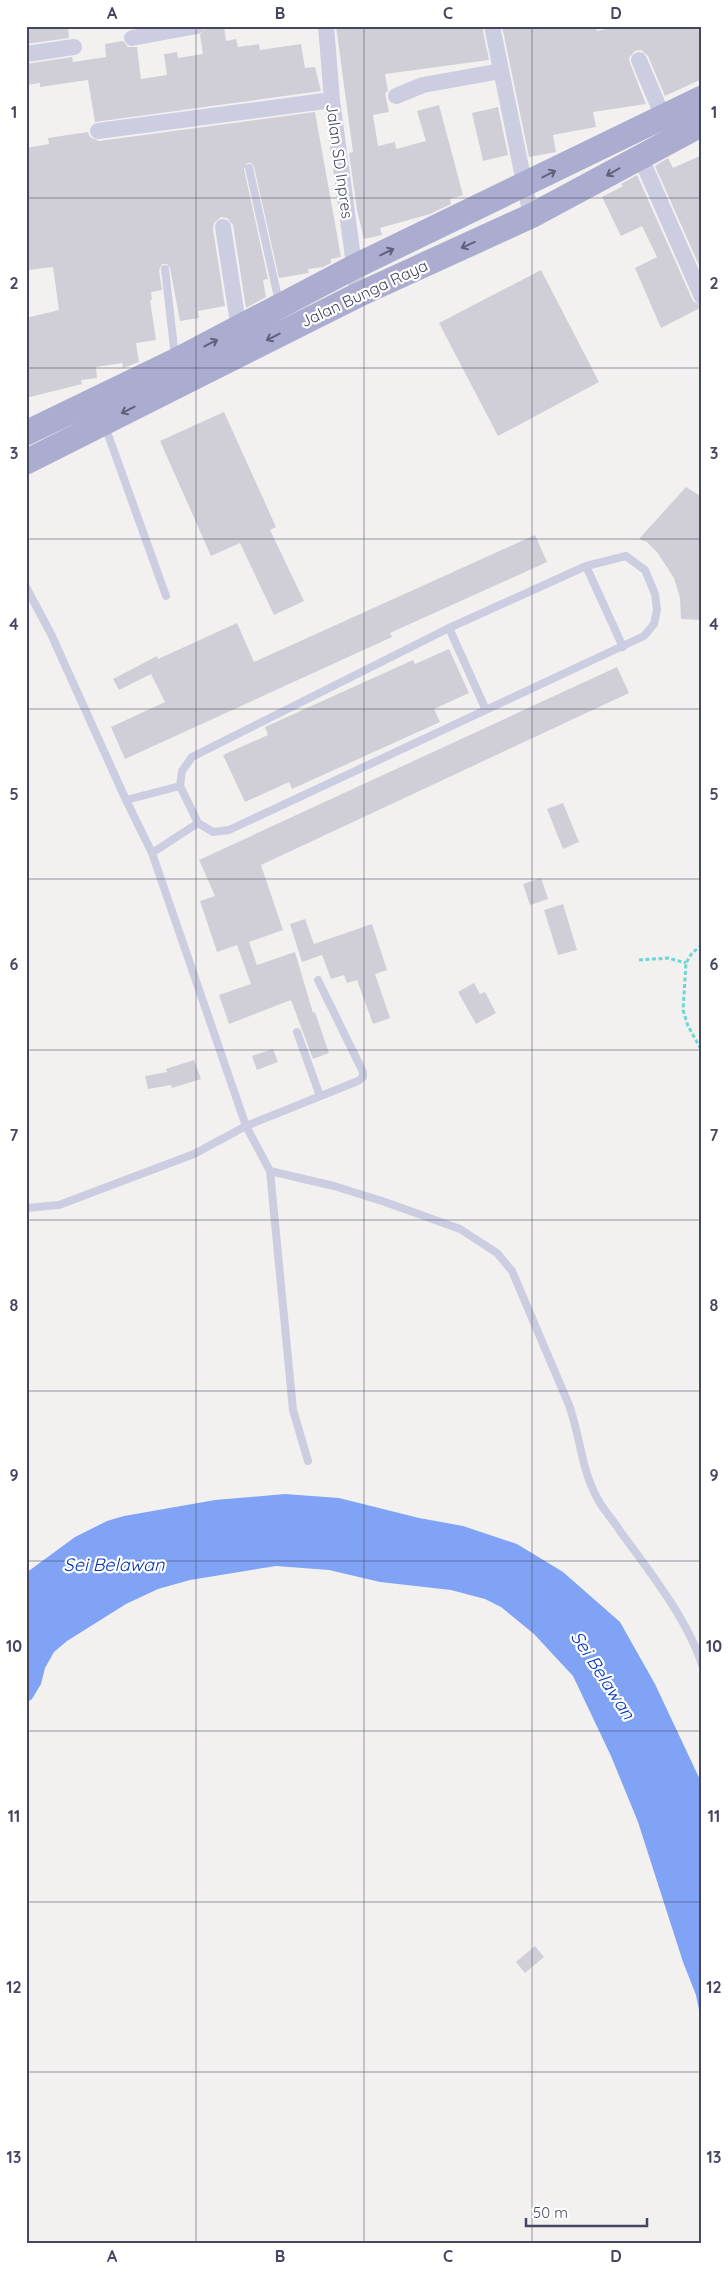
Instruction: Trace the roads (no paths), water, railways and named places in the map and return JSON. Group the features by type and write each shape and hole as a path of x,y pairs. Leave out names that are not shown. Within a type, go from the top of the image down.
{"main road":[{"name":"Jalan Bunga Raya","path":"26,462 175,361 354,267 525,186 702,98"},
{"name":"Jalan Bunga Raya","path":"26,433 98,412 531,216 702,124"}],"street":[{"path":"132,38 197,26"},
{"name":"Jalan SD Inpres","path":"326,26 332,100 358,295"},
{"path":"492,26 531,216"},
{"path":"26,54 74,47"},
{"path":"639,60 663,116"},
{"path":"396,96 423,85 501,71"},
{"path":"98,131 332,100"},
{"path":"640,156 702,297"},
{"path":"223,227 239,329"}],"lane":[{"path":"249,168 280,307"},
{"path":"165,269 175,361"},
{"path":"98,412 166,596"},
{"path":"626,556 644,570 655,594 656,610 654,624 644,636 229,830 213,832 198,823 180,786 182,770 192,757 449,628 586,566 626,556"},
{"path":"586,566 623,647"},
{"path":"26,587 51,634 152,853 246,1126 270,1171 293,1410 308,1461"},
{"path":"449,628 486,710"},
{"path":"126,800 180,786"},
{"path":"152,853 198,823"},
{"path":"26,1208 59,1205 194,1154 246,1126 358,1082 363,1072 318,980"},
{"path":"297,1032 320,1096"},
{"path":"270,1171 334,1186 429,1217 460,1230 498,1252 512,1271 566,1397 576,1426 587,1479 600,1504 647,1567 689,1634 702,1665"}],"water":[{"name":"Sei Belawan","path":"285,1494 339,1498 419,1518 463,1526 517,1544 563,1572 620,1622 655,1684 702,1784 702,2025 696,1995 683,1962 638,1822 611,1756 573,1676 534,1634 501,1607 485,1599 451,1590 380,1582 329,1570 276,1566 190,1580 158,1589 126,1604 67,1641 54,1652 45,1668 41,1684 32,1699 26,1703 26,1573 75,1537 107,1521 124,1516 215,1500"}]}
